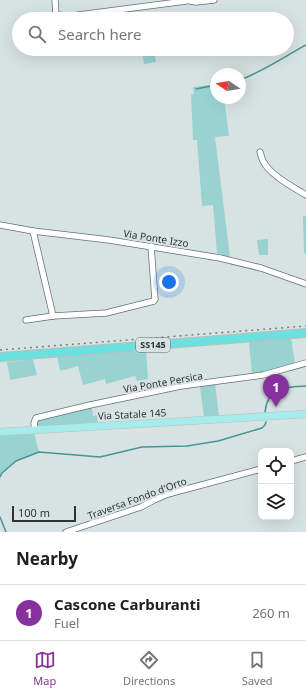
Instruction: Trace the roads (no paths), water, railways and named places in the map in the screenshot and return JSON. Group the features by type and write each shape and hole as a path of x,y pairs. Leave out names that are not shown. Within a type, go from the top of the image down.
{"highway":[{"name":"SS145","path":"0,357 306,333"}],"main road":[{"name":"Via Statale 145","path":"0,432 306,414"}],"street":[{"path":"55,0 56,12"},
{"path":"100,12 186,0 196,2 214,0"},
{"path":"260,152 263,162 269,169 306,195"},
{"name":"Via Ponte Izzo","path":"0,224 33,231 151,246 241,262 306,284"},
{"path":"33,231 53,316"},
{"path":"26,320 53,316 106,314 154,302 151,246"},
{"name":"Via Ponte Persica","path":"36,430 34,423 36,418 181,386 263,376 306,363"},
{"path":"294,460 306,457"},
{"name":"Traversa Fondo d'Orto","path":"66,532 141,507 168,494 258,470"}],"waterway":[{"path":"294,52 306,45"},
{"path":"246,77 287,56"},
{"path":"196,89 210,86"},
{"path":"265,412 267,403 274,393 285,388 306,386"},
{"path":"0,477 2,473 16,461 39,452 100,457 142,447 187,446 218,441 262,428 266,422"},
{"path":"0,517 6,532"}],"railway":[{"path":"0,350 306,326"}],"place":[{"name":"Cascone Carburanti","path":"276,407"}]}
